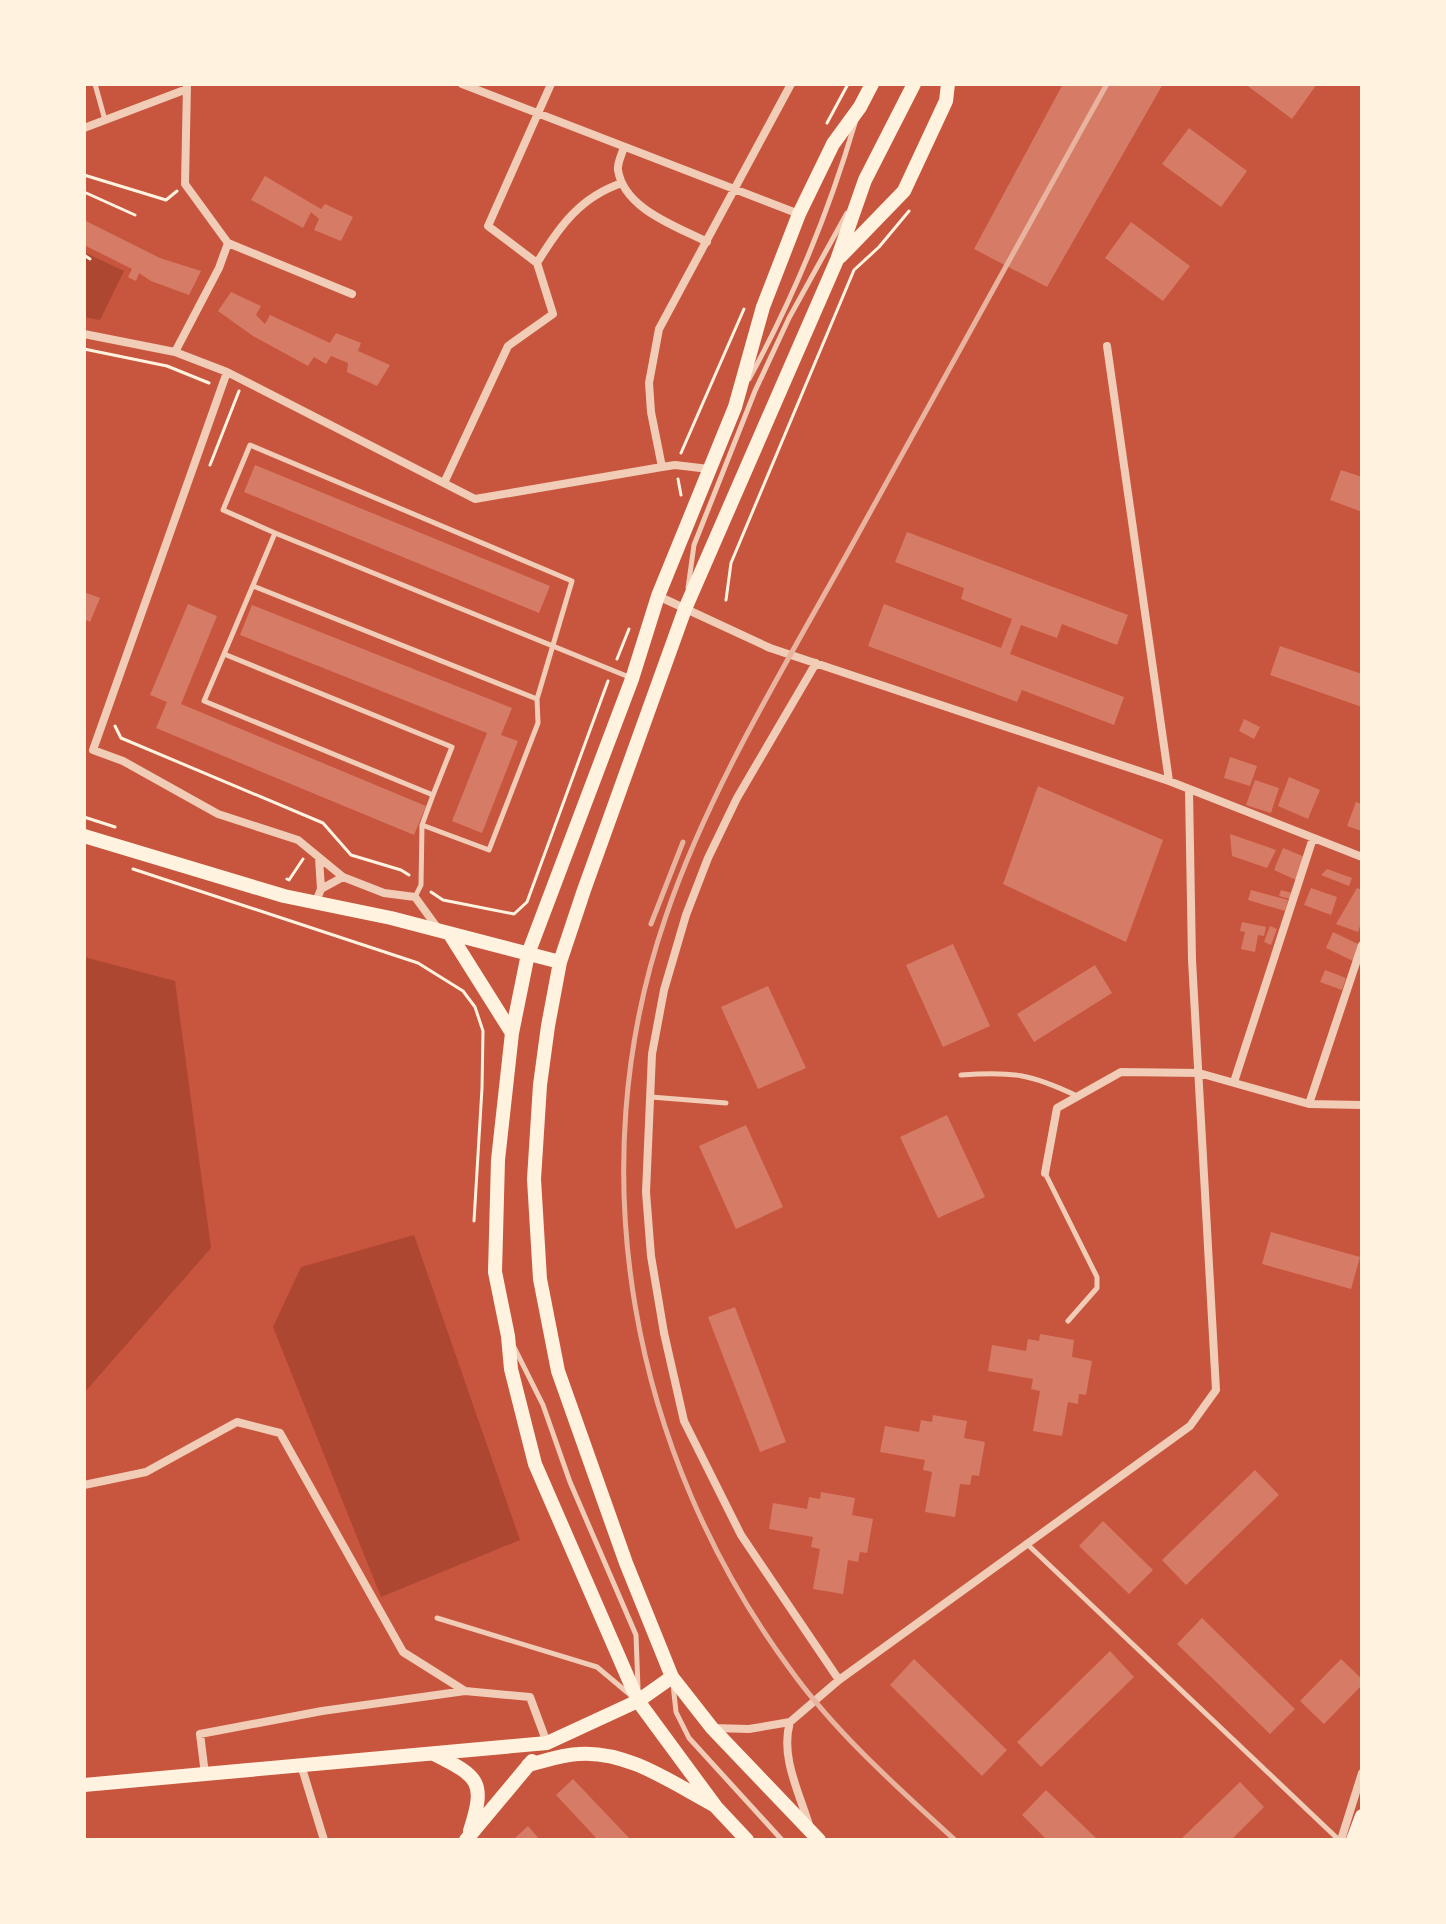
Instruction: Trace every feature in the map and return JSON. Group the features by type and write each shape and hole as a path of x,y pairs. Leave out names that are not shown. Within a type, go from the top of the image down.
{"main road":[{"path":"747,1840 716,1807 638,1701 535,1464 511,1369 508,1336 495,1272 498,1160 512,1033 528,954 632,679 658,596 735,407 763,307 799,214 833,144 860,107 872,84"},
{"path":"814,1834 712,1728 672,1677 626,1563 558,1371 540,1279 534,1179 540,1085 560,962 685,609 806,325 837,260 865,180 914,84"},
{"path":"837,260 904,191 946,101 948,84"},
{"path":"84,836 315,904 391,918 560,962"},
{"path":"446,934 512,1033"},
{"path":"84,1785 547,1743 638,1701 672,1677"},
{"path":"466,1839 547,1743"},
{"path":"528,1765 579,1753 604,1756 635,1763 716,1807"},
{"path":"434,1754 463,1769 477,1783 479,1802 466,1839"},
{"path":"1353,1840 1362,1816"}],"street":[{"path":"462,84 799,214"},
{"path":"444,483 508,346 553,314 537,263 488,226 551,84"},
{"path":"662,467 651,412 649,383 659,329 791,84"},
{"path":"84,128 187,86 185,184 228,243 352,294"},
{"path":"624,147 617,168 627,194 658,217 707,242"},
{"path":"537,263 558,229 579,205 622,183"},
{"path":"175,352 219,268 228,243"},
{"path":"84,334 175,352 227,372 475,499 675,465 709,469"},
{"path":"1107,346 1169,781"},
{"path":"227,372 89,750 123,761 218,814 298,840 343,877 384,893 415,897 446,934"},
{"path":"658,596 770,648 1169,781 1362,857"},
{"path":"816,663 737,798 708,858 686,915 664,990 652,1054 646,1192 651,1256 684,1421 741,1535 839,1680"},
{"path":"712,1728 749,1729 790,1722 839,1680 1190,1426 1216,1390 1192,960 1189,790"},
{"path":"1234,1082 1313,838"},
{"path":"315,904 321,889 319,857"},
{"path":"321,889 343,877"},
{"path":"1309,1104 1362,945"},
{"path":"1045,1173 1057,1108 1121,1072 1199,1073 1309,1104 1362,1105"},
{"path":"84,1485 146,1472 237,1422 280,1433 403,1652 465,1691"},
{"path":"205,1774 200,1734 322,1711 465,1691 530,1697 547,1743"},
{"path":"790,1722 785,1738 786,1752 814,1834"},
{"path":"301,1765 324,1840"},
{"path":"1340,1840 1362,1773"}],"lane":[{"path":"95,84 105,121"},
{"path":"735,407 769,342 837,184 860,107"},
{"path":"685,609 694,545 755,391 789,318 865,180"},
{"path":"422,825 489,850 538,723 537,699 553,644 572,581 250,445 223,510 553,644 632,679"},
{"path":"275,533 204,701 433,795"},
{"path":"253,586 537,699"},
{"path":"224,654 452,747 422,825 421,885 415,897"},
{"path":"961,1075 1001,1072 1043,1080 1078,1097"},
{"path":"650,1097 726,1103"},
{"path":"1045,1173 1097,1277 1097,1288 1068,1321"},
{"path":"508,1336 543,1405 570,1482 636,1635 638,1701"},
{"path":"1026,1543 1340,1840"},
{"path":"437,1618 597,1667 638,1701"},
{"path":"672,1677 676,1712 689,1738 782,1840"}],"path":[{"path":"84,175 166,200 185,184"},
{"path":"84,192 135,215"},
{"path":"726,600 731,563 854,270 911,210"},
{"path":"84,255 90,259"},
{"path":"84,349 167,366 209,383"},
{"path":"675,465 682,493 677,507"},
{"path":"421,885 443,900 514,914 527,902 629,630"},
{"path":"84,817 128,831"},
{"path":"275,875 289,880 303,859"},
{"path":"129,868 418,963 463,991 475,1007 483,1031 474,1221"}],"shaded area":[{"path":"86,253 124,271 100,320 84,317"},
{"path":"84,957 175,981 211,1248 84,1393"},
{"path":"414,1235 520,1540 381,1597 273,1327 301,1267"}],"building":[{"path":"1063,84 1163,84 1047,287 974,249"},
{"path":"1245,84 1317,84 1292,119"},
{"path":"1189,128 1247,171 1221,207 1162,164"},
{"path":"265,176 321,209 325,204 353,217 341,241 314,230 319,219 311,212 303,228 251,200"},
{"path":"84,220 160,258 201,271 189,295 151,281 139,273 136,281 128,277 132,269 84,245"},
{"path":"1131,222 1190,266 1163,301 1105,258"},
{"path":"231,292 261,306 256,315 265,324 270,315 330,343 336,333 361,343 358,351 390,365 377,386 347,372 348,363 331,356 326,364 314,357 308,366 253,336 218,311"},
{"path":"255,465 550,586 539,613 244,492"},
{"path":"1341,470 1362,477 1362,512 1330,500"},
{"path":"907,532 1128,615 1117,645 1062,624 1057,638 1021,625 1010,654 1124,697 1114,725 1022,690 1017,702 868,646 884,604 1001,648 1012,619 961,599 964,588 895,562"},
{"path":"84,592 100,598 90,622 84,619"},
{"path":"188,604 217,616 181,704 426,806 414,835 156,728 167,702 150,695"},
{"path":"252,605 512,708 501,735 518,741 482,833 452,821 487,733 240,635"},
{"path":"1280,646 1362,674 1362,707 1270,675"},
{"path":"1244,719 1260,727 1254,739 1239,731"},
{"path":"1230,757 1257,766 1250,786 1224,778"},
{"path":"1289,777 1320,790 1308,819 1278,806"},
{"path":"1255,780 1279,788 1271,813 1246,805"},
{"path":"1038,786 1163,840 1126,942 1003,884"},
{"path":"1356,802 1362,804 1362,831 1347,826"},
{"path":"1230,834 1276,850 1267,868 1232,856"},
{"path":"1283,848 1305,857 1296,880 1274,870"},
{"path":"1327,869 1352,878 1349,886 1321,875"},
{"path":"1311,888 1337,897 1331,915 1304,905"},
{"path":"1357,888 1362,890 1362,920 1358,932 1336,924"},
{"path":"1251,890 1288,900 1285,911 1248,900"},
{"path":"1281,890 1292,893 1290,899 1279,896"},
{"path":"1242,922 1266,927 1264,936 1258,935 1255,952 1241,949 1245,932 1240,931"},
{"path":"1270,926 1277,929 1271,945 1264,942"},
{"path":"1333,932 1360,945 1353,961 1326,948"},
{"path":"953,944 990,1026 943,1047 906,965"},
{"path":"1095,965 1112,993 1034,1042 1017,1014"},
{"path":"1325,970 1346,978 1342,990 1320,982"},
{"path":"768,986 806,1068 758,1089 721,1007"},
{"path":"947,1115 985,1197 938,1218 900,1137"},
{"path":"746,1125 783,1207 736,1229 699,1146"},
{"path":"1271,1232 1360,1257 1351,1289 1262,1264"},
{"path":"735,1307 786,1442 760,1452 708,1317"},
{"path":"1040,1334 1074,1340 1072,1357 1092,1361 1086,1395 1079,1394 1078,1404 1068,1402 1062,1436 1033,1431 1040,1391 1031,1389 1033,1379 988,1371 992,1345 1026,1351 1028,1339 1039,1341"},
{"path":"933,1415 967,1421 964,1438 985,1442 979,1476 972,1475 970,1485 960,1484 955,1517 925,1512 932,1472 923,1470 925,1460 880,1452 885,1426 919,1432 921,1420 932,1422"},
{"path":"1255,1470 1279,1495 1186,1585 1162,1560"},
{"path":"821,1492 855,1498 852,1515 873,1519 867,1553 860,1552 858,1562 848,1560 843,1594 813,1589 820,1549 811,1547 813,1537 769,1529 773,1503 807,1509 809,1497 820,1499"},
{"path":"1103,1521 1153,1570 1129,1594 1079,1546"},
{"path":"1202,1618 1295,1709 1270,1734 1177,1644"},
{"path":"1110,1651 1134,1677 1041,1767 1017,1742"},
{"path":"914,1659 1007,1750 982,1776 890,1685"},
{"path":"1341,1659 1362,1679 1362,1685 1324,1724 1300,1701"},
{"path":"573,1779 631,1840 598,1840 556,1795"},
{"path":"1240,1782 1264,1807 1231,1840 1180,1840"},
{"path":"1046,1790 1098,1840 1047,1840 1022,1815"},
{"path":"528,1826 540,1840 513,1840"}],"railway":[{"path":"955,1840 868,1759 808,1693 735,1585 691,1496 658,1403 635,1307 625,1209 626,1111 640,1012 666,916 705,819 779,675 1107,84"},
{"path":"651,924 683,842"}]}
